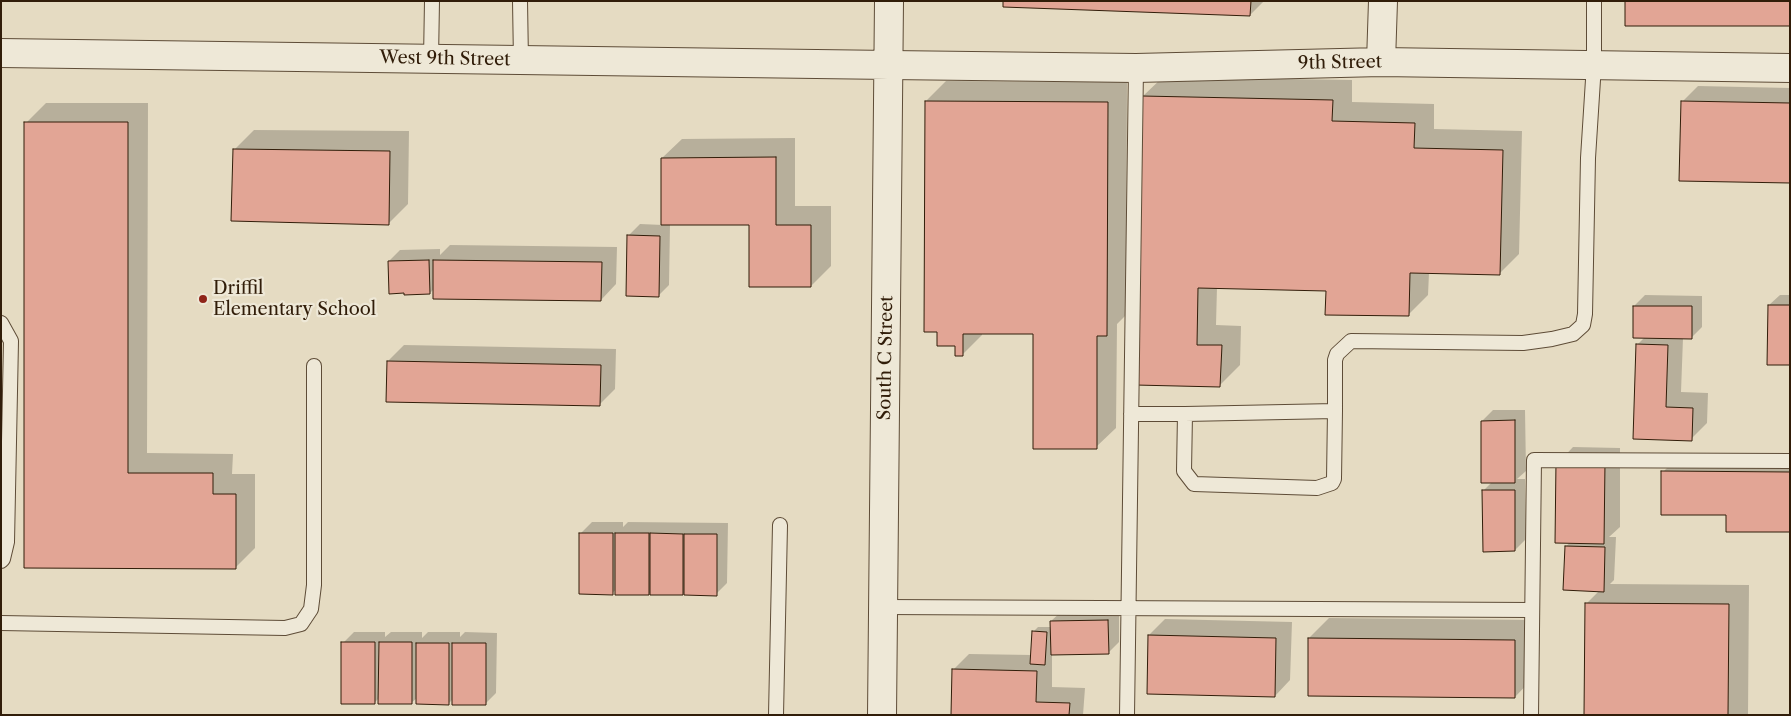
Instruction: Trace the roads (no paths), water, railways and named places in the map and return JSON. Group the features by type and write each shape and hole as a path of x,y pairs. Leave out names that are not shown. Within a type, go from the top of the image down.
{"street":[{"name":"South C Street","path":"882,715 890,65 889,1"},
{"path":"1381,62 1383,1"},
{"name":"West 9th Street","path":"1,53 890,65"},
{"name":"9th Street","path":"890,65 1136,68 1381,62 1790,68"}],"lane":[{"path":"431,59 432,1"},
{"path":"520,1 521,61"},
{"path":"1185,414 1184,471 1194,484 1317,488 1332,482 1334,479 1334,360 1337,354 1351,341 1523,343 1572,334 1583,325 1585,314 1588,158 1594,64 1594,1"},
{"path":"1127,715 1136,68"},
{"path":"1,323 10,341 7,542 1,561"},
{"path":"1,623 285,628 301,624 311,608 314,585 314,366"},
{"path":"1131,414 1334,411"},
{"path":"1532,715 1534,460 1790,460"},
{"path":"776,715 780,524"},
{"path":"883,607 1532,610"}],"place":[{"name":"Driffil Elementary School","path":"203,299"}]}
